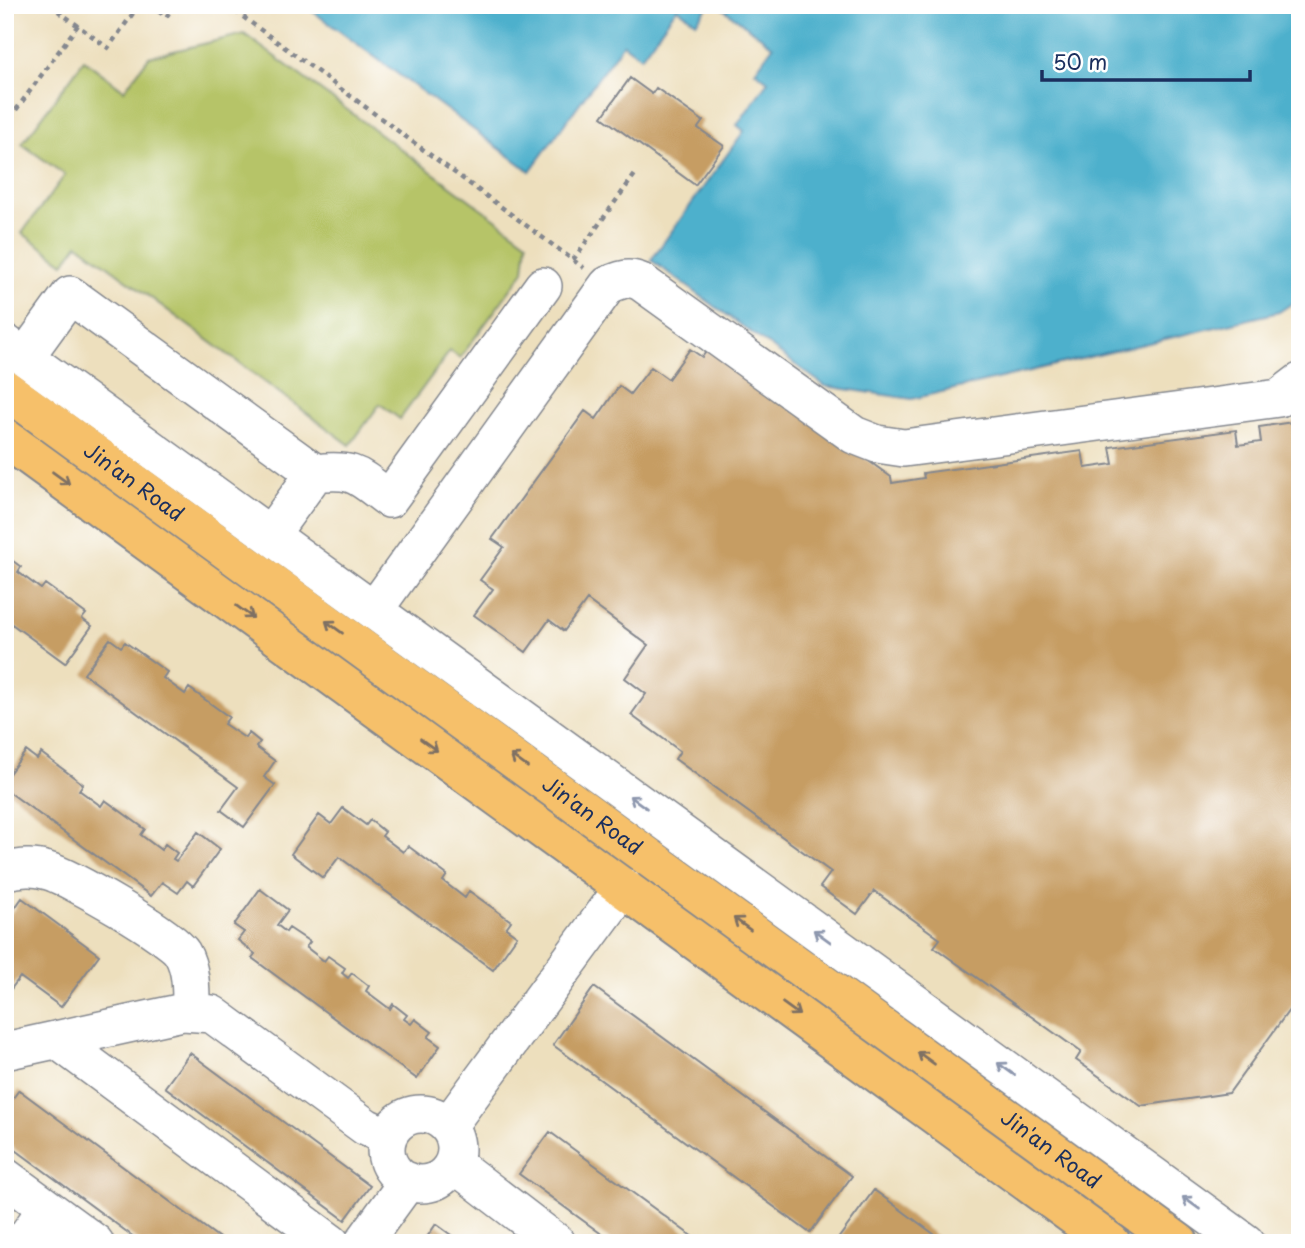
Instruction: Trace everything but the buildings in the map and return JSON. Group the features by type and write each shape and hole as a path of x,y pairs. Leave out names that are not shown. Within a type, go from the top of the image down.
{"main road":[{"name":"Jin'an Road","path":"5,389 1179,1243"},
{"name":"Jin'an Road","path":"5,438 1111,1243"}],"street":[{"path":"374,610 608,285 622,279 633,278 641,282 854,435 877,444 904,448 1279,398 1300,382"},
{"path":"543,286 390,499 358,476 342,470 315,473 70,295 15,350 1246,1243"},
{"path":"270,535 315,473"},
{"path":"5,871 28,866 50,871 79,884 140,920 172,944 182,952 191,982 191,1012"},
{"path":"448,1126 624,887"},
{"path":"5,1051 183,1012 212,1014 366,1127 388,1137"},
{"path":"57,1040 331,1243"},
{"path":"416,1113 430,1114 448,1126 457,1143 454,1164 447,1174 428,1184 408,1181 394,1172 388,1161 385,1149 388,1137 394,1126 403,1118 416,1113"},
{"path":"454,1164 557,1243"},
{"path":"5,1177 95,1243"},
{"path":"363,1243 408,1181"},
{"path":"22,1243 47,1208"}],"path":[{"path":"50,5 108,48 139,5"},
{"path":"149,5 166,17 175,5"},
{"path":"227,5 608,285"},
{"path":"16,110 78,25"},
{"path":"573,260 636,173"}],"green space":[{"path":"244,34 527,242 524,271 460,358 450,351 400,419 380,404 350,445 78,244 64,263 22,233 65,175 22,144 84,60 124,90 149,57"}],"water":[{"path":"304,5 709,5 696,22 677,8 641,57 623,44 530,171"},
{"path":"718,5 1300,5 1300,298 1279,312 912,399 825,386 651,260 744,131 737,125 768,81 755,71 773,46"}]}
